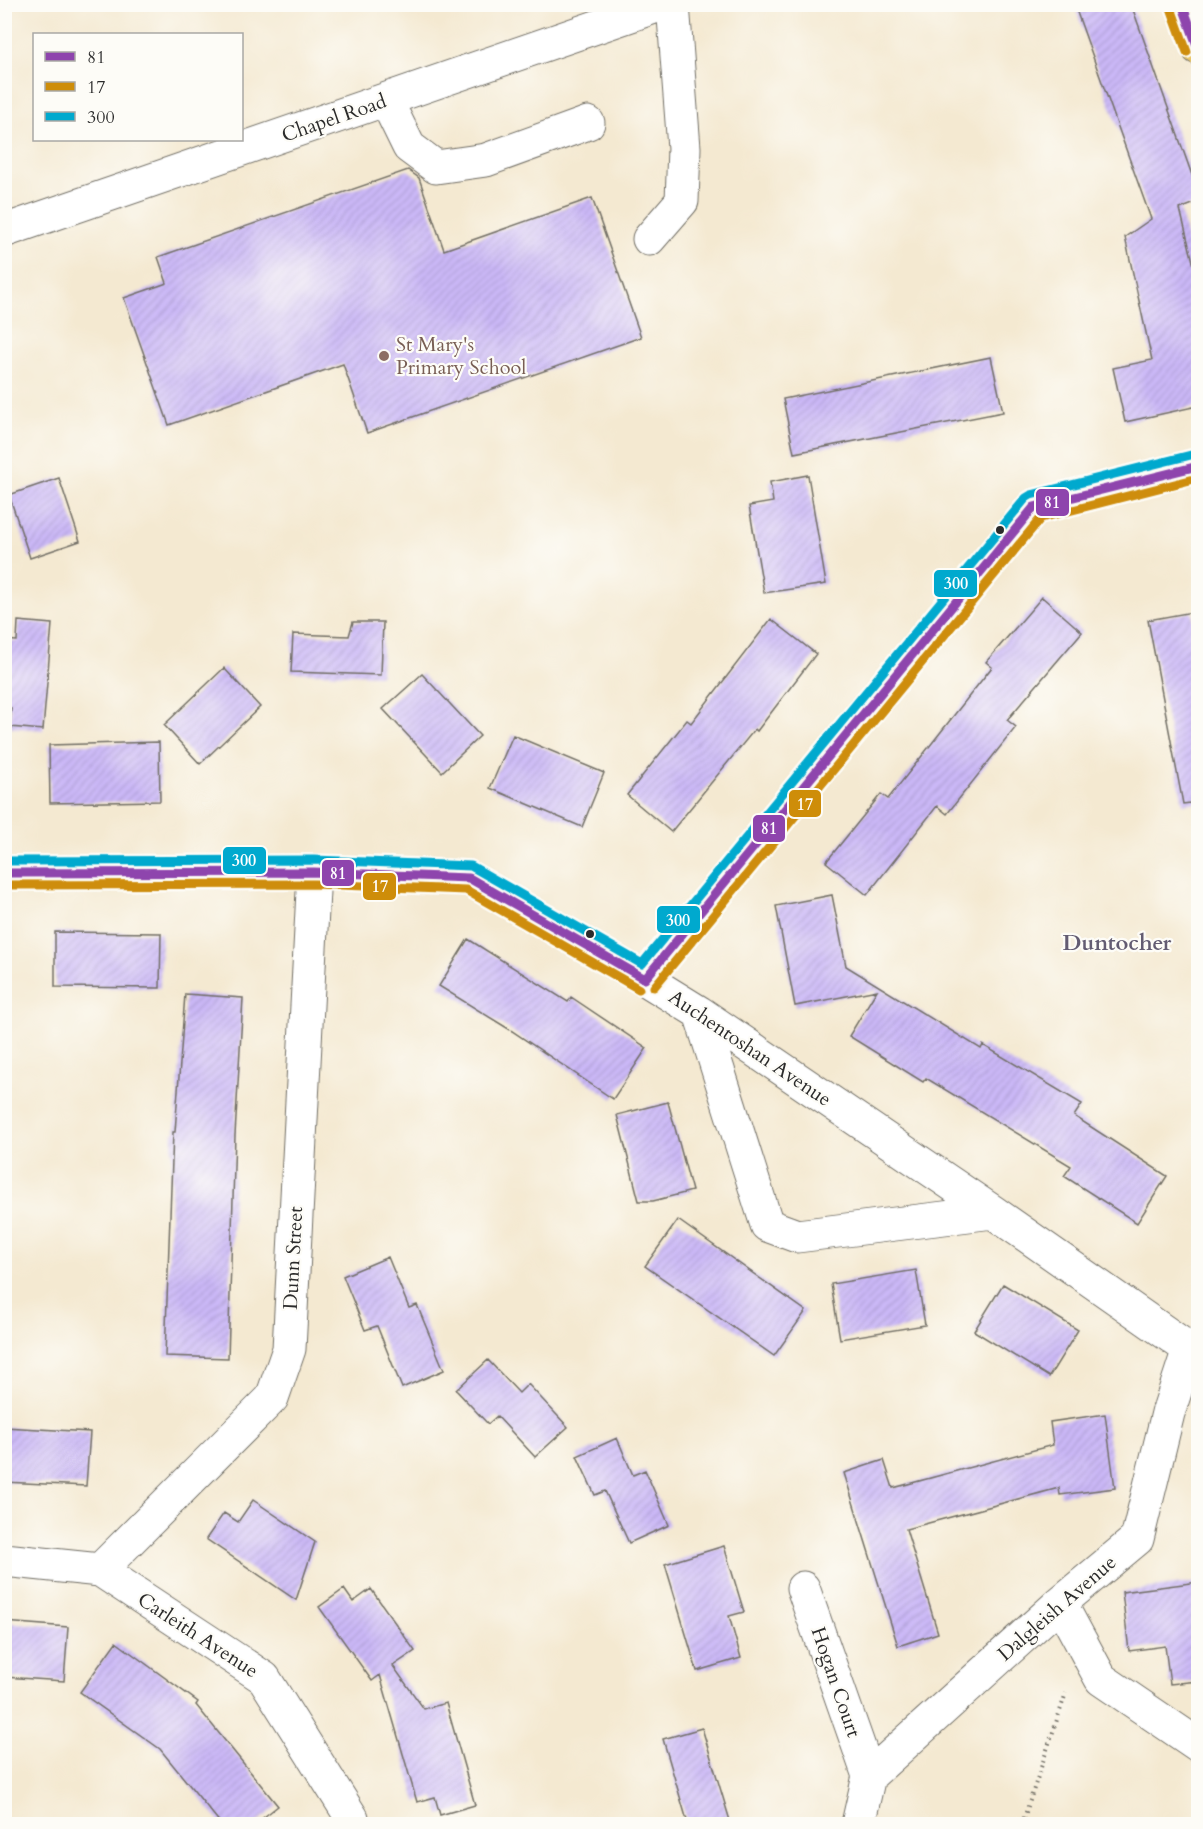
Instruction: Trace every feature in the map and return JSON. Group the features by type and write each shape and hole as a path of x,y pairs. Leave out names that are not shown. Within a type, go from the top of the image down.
{"main road":[{"path":"1182,4 1198,48"}],"street":[{"name":"Chapel Road","path":"4,231 663,4"},
{"path":"649,239 682,201 684,148 673,4"},
{"path":"386,100 409,147 436,167 486,160 588,123"},
{"path":"645,979 1034,507 1198,466"},
{"name":"Auchentoshan Avenue","path":"4,873 314,872 469,878 700,1013 1194,1348"},
{"name":"Dunn Street","path":"100,1570 272,1398 289,1349 314,872"},
{"path":"700,1013 767,1225 797,1236 993,1212"},
{"name":"Dalgleish Avenue","path":"869,1776 1060,1603 1137,1539 1168,1413 1194,1348"},
{"name":"Carleith Avenue","path":"4,1560 100,1570 264,1678 352,1818 353,1824"},
{"name":"Hogan Court","path":"803,1588 869,1776"},
{"path":"1060,1603 1101,1679 1198,1745"},
{"path":"858,1824 869,1776"}],"path":[{"path":"1022,1824 1082,1644"}],"building":[{"path":"1074,4 1131,4 1198,192 1198,202 1180,209 1198,282 1198,406 1125,422 1113,368 1152,360 1125,237 1151,219"},
{"path":"408,170 419,178 444,250 592,198 641,337 367,433 343,364 169,425 124,298 167,283 158,257"},
{"path":"991,357 1003,412 794,453 783,399"},
{"path":"808,475 826,584 764,593 749,506 773,502 770,482"},
{"path":"59,478 80,541 30,558 9,495"},
{"path":"1042,597 1082,632 1007,720 1016,727 947,814 937,806 867,895 826,862 881,794 888,799 992,667 986,662"},
{"path":"1192,612 1198,648 1198,802 1183,804 1148,620"},
{"path":"771,619 816,654 757,731 755,729 671,832 627,795 687,720 691,723"},
{"path":"18,621 52,624 43,730 10,727 11,708 4,707 4,640 17,641"},
{"path":"353,622 383,622 381,675 291,672 293,634 349,636"},
{"path":"224,668 260,707 200,764 164,725"},
{"path":"422,674 480,736 442,772 383,709"},
{"path":"513,735 604,773 582,827 490,788"},
{"path":"159,742 160,801 50,803 49,745"},
{"path":"832,895 846,966 981,1049 983,1045 1082,1104 1074,1116 1167,1176 1137,1223 1064,1176 1071,1166 926,1078 923,1082 849,1036 877,990 795,1006 776,906"},
{"path":"55,932 161,933 160,988 55,987"},
{"path":"468,939 568,1002 571,997 647,1048 613,1099 512,1031 439,986"},
{"path":"185,994 243,998 235,1135 228,1358 165,1356 173,1132 175,1132"},
{"path":"668,1102 692,1191 653,1201 639,1201 617,1115"},
{"path":"678,1220 806,1311 774,1356 645,1266"},
{"path":"388,1257 409,1308 417,1305 444,1370 402,1388 377,1326 365,1330 343,1276"},
{"path":"916,1270 925,1325 840,1339 831,1284"},
{"path":"1003,1284 1078,1330 1049,1377 974,1331"},
{"path":"488,1360 519,1393 528,1384 568,1427 535,1457 497,1416 488,1424 456,1390"},
{"path":"1105,1414 1115,1488 1060,1495 1059,1488 906,1529 938,1633 898,1646 844,1473 884,1460 893,1488 1053,1445 1050,1422"},
{"path":"4,1427 90,1432 86,1486 4,1482"},
{"path":"617,1438 633,1475 645,1470 669,1525 629,1543 605,1491 595,1495 577,1456"},
{"path":"253,1500 315,1542 296,1600 206,1539 224,1513 238,1522"},
{"path":"724,1546 744,1612 729,1616 741,1658 697,1671 665,1564"},
{"path":"1198,1582 1198,1681 1170,1684 1165,1646 1129,1651 1122,1592"},
{"path":"344,1589 353,1602 371,1589 415,1651 393,1666 424,1709 446,1703 475,1805 440,1815 435,1797 417,1802 380,1675 372,1681 319,1607"},
{"path":"4,1622 68,1627 64,1681 4,1677"},
{"path":"116,1642 198,1702 196,1705 278,1806 255,1824 221,1824 160,1749 80,1692"},
{"path":"702,1728 731,1824 688,1824 663,1739"}],"transit line":[{"name":"81","path":"1182,4 1198,48"},
{"name":"17","path":"1171,8 1187,52"},
{"name":"300","path":"4,861 314,860 471,866 642,964 1026,498 1195,454"},
{"name":"81","path":"645,979 1034,507 1198,466"},
{"name":"17","path":"654,987 1041,518 1198,478"},
{"name":"81","path":"4,873 314,872 469,878 645,979"},
{"name":"17","path":"4,885 314,884 466,890 639,989"}],"place":[{"name":"St Mary's Primary School","path":"384,356"}],"district":[{"name":"Duntocher","path":"1117,943"}]}
